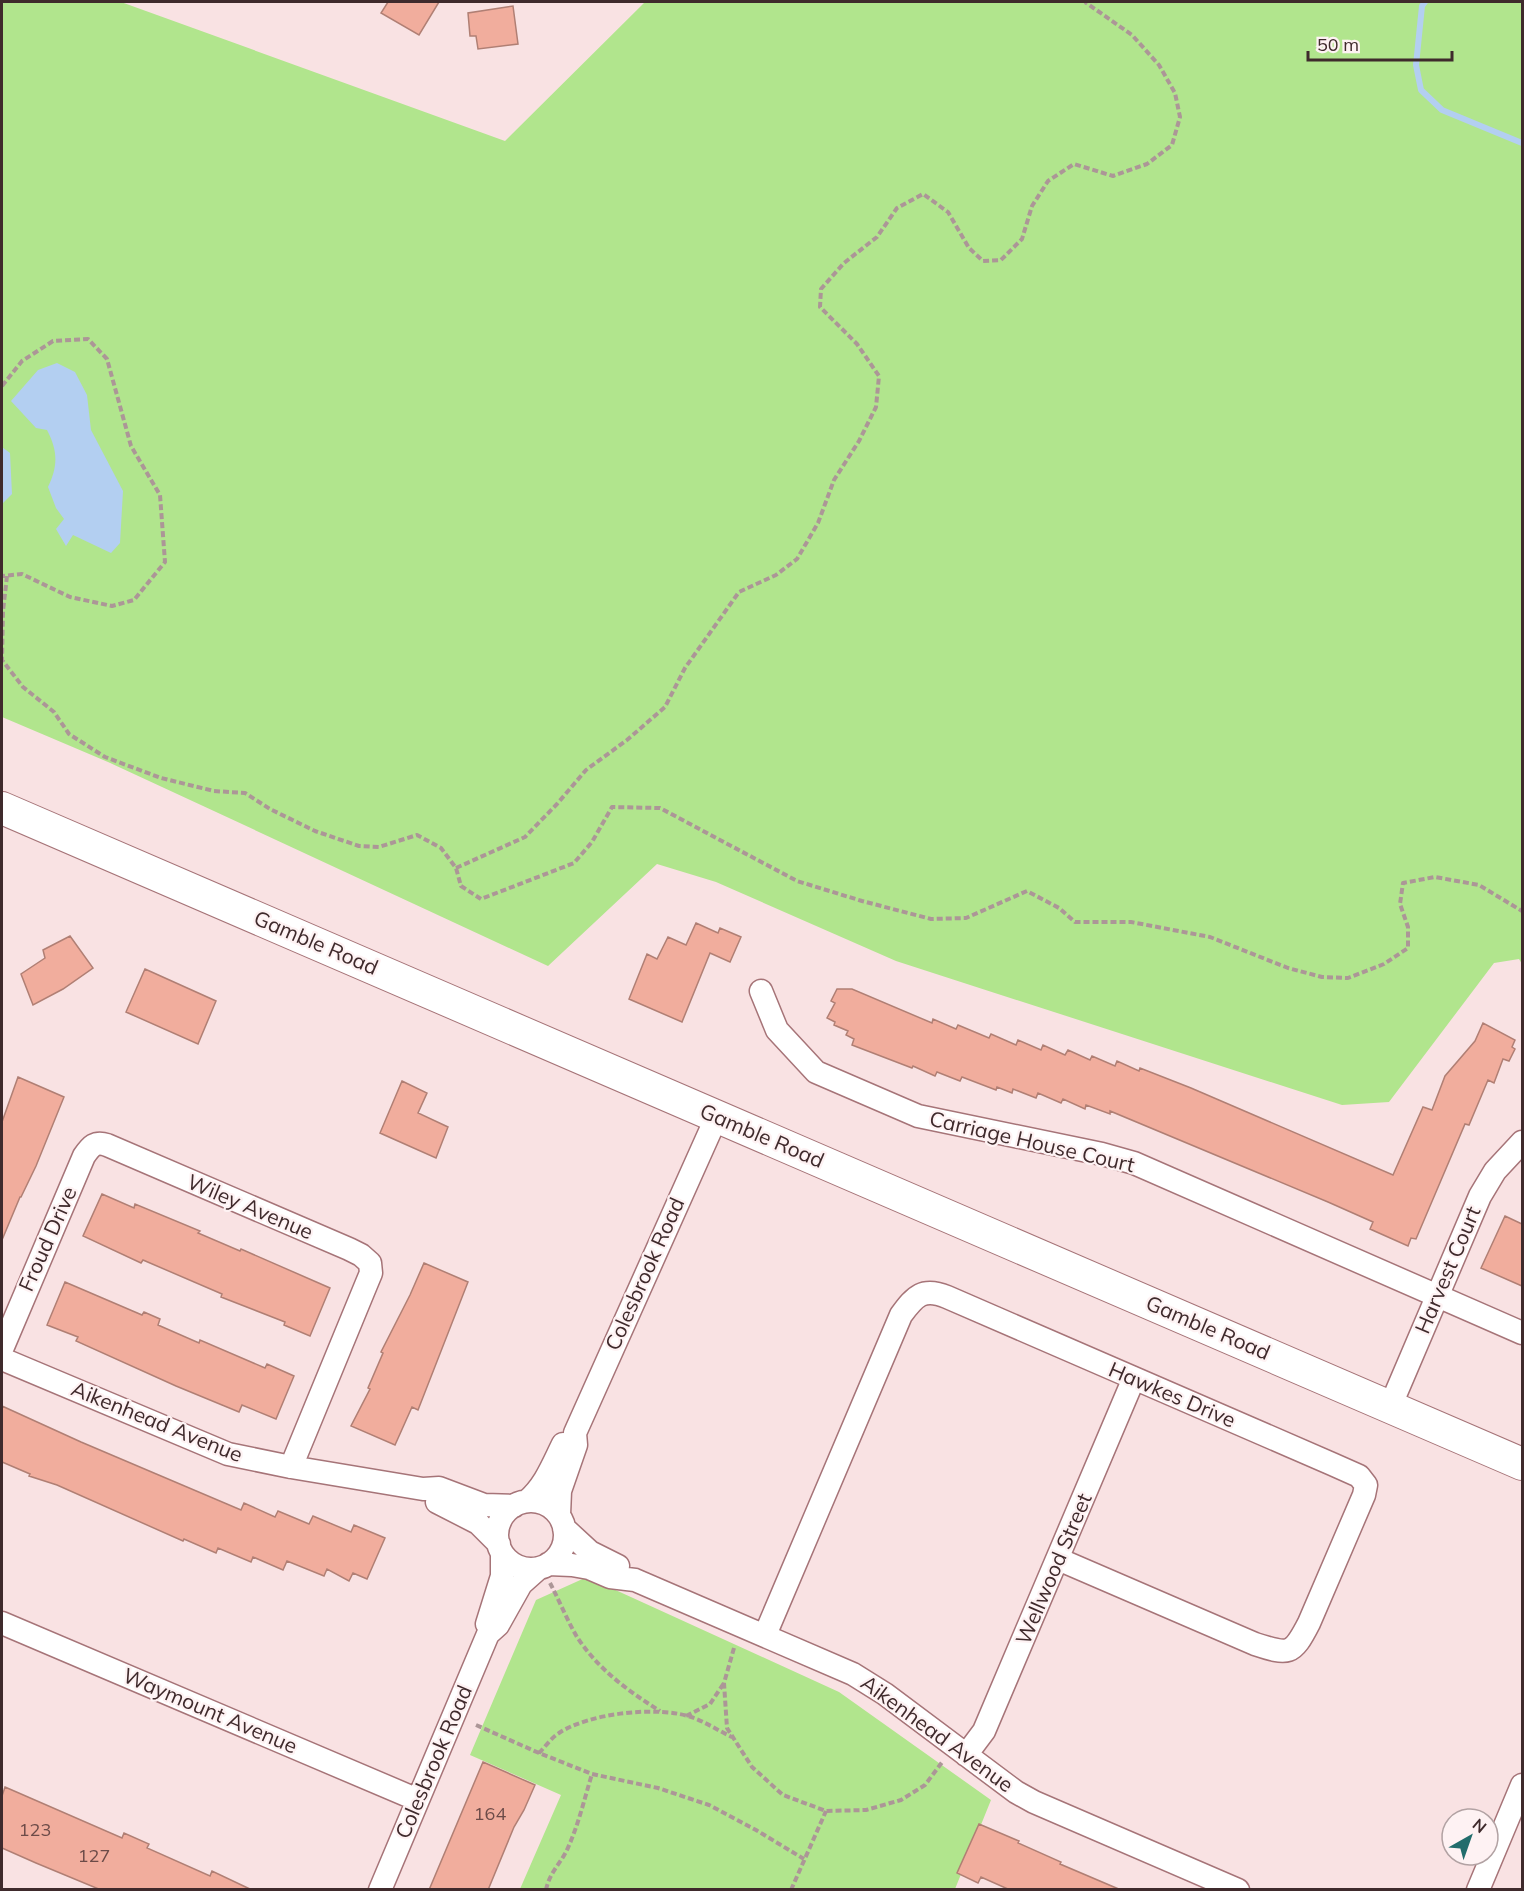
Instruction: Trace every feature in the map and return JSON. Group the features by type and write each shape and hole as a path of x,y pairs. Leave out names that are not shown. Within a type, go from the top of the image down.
{"main road":[{"name":"Gamble Road","path":"2,808 1522,1464"}],"street":[{"name":"Carriage House Court","path":"761,991 777,1030 816,1072 860,1092 918,1116 1091,1151 1134,1163 1522,1332"},
{"name":"Colesbrook Road","path":"562,1522 560,1491 576,1445 575,1433 717,1116"},
{"name":"Harvest Court","path":"1390,1407 1480,1196 1495,1171 1522,1142"},
{"name":"Froud Drive","path":"2,1348 84,1156 91,1146 99,1143 107,1145"},
{"name":"Wiley Avenue","path":"107,1145 361,1255 370,1263 371,1273 291,1467"},
{"name":"Hawkes Drive","path":"765,1635 901,1315 911,1301 925,1292 936,1292 1359,1476 1366,1485 1360,1505 1299,1644 1284,1652 1255,1644 1058,1559"},
{"name":"Aikenhead Avenue","path":"2,1359 210,1448 248,1459 423,1490 439,1488 484,1505 520,1503"},
{"name":"Wellwood Street","path":"956,1757 984,1731 1134,1378"},
{"name":"Colesbrook Road","path":"520,1503 537,1493 564,1441 575,1433"},
{"name":"Aikenhead Avenue","path":"423,1490 435,1501 478,1523 501,1548"},
{"path":"520,1503 544,1503 554,1509 562,1522 565,1539 562,1550 546,1571 519,1566 510,1561 501,1548 497,1532 500,1521 506,1512 520,1503"},
{"name":"Aikenhead Avenue","path":"562,1522 590,1552 621,1568 635,1580"},
{"name":"Colesbrook Road","path":"489,1634 487,1621 504,1570 501,1548"},
{"name":"Aikenhead Avenue","path":"546,1571 572,1565 589,1568 610,1576 635,1580 853,1674 869,1684 956,1757 1034,1802 1238,1890"},
{"name":"Colesbrook Road","path":"380,1890 489,1634 498,1625 521,1584 546,1571"},
{"name":"Waymount Avenue","path":"2,1623 418,1800"},
{"path":"1478,1890 1522,1785"}],"path":[{"path":"456,868 525,837 558,804 586,770 627,740 665,707 685,668 739,592 776,575 797,559 818,523 834,480 859,441 876,406 879,376 857,344 820,307 821,289 844,263 877,237 897,208 923,194 948,212 969,248 983,261 1001,260 1022,239 1032,206 1048,181 1074,164 1113,176 1147,164 1172,145 1180,117 1175,93 1159,65 1132,35 1085,2"},
{"path":"2,386 22,361 52,341 88,339 107,359 131,446 160,495 165,562 134,600 112,606 69,597 22,574 4,576 2,660 23,687 54,712 69,734 105,758 161,778 214,791 245,793 270,809 315,831 359,846 379,847 417,835 441,848 456,868 461,885 481,899 574,863 592,842 612,807 660,808 797,881 862,902 931,919 966,918 1027,891 1059,908 1075,922 1131,922 1209,937 1288,968 1322,977 1348,978 1384,964 1408,948 1408,927 1400,904 1403,883 1435,877 1479,885 1522,911"},
{"path":"546,1571 577,1637 601,1666 626,1690 660,1712"},
{"path":"686,1716 710,1704 724,1683 734,1648"},
{"path":"724,1683 727,1728 752,1767 783,1795 826,1811 866,1810 901,1800 925,1785 956,1757"},
{"path":"539,1753 559,1733 587,1722 624,1712 660,1712 686,1716 732,1737"},
{"path":"476,1725 592,1774 658,1788 709,1805 804,1859"},
{"path":"546,1890 548,1879 566,1853 592,1774"},
{"path":"791,1890 826,1811"}],"green space":[{"path":"2,2 121,2 505,141 645,2 1522,2 1522,964 1519,959 1494,963 1389,1102 1342,1105 896,961 716,882 657,864 548,966 108,762 2,717"},
{"path":"587,1577 839,1692 991,1800 955,1889 520,1889 561,1795 470,1755 536,1600"}],"water":[{"path":"57,363 75,372 87,395 91,430 123,491 120,543 111,553 73,535 66,546 56,529 64,519 56,508 48,487 55,465 55,452 51,438 47,430 36,428 11,401 38,370"},
{"path":"2,447 10,453 12,494 2,504"}],"building":[{"path":"388,2 439,2 419,35 381,13"},
{"path":"513,6 518,44 478,49 476,36 470,36 468,13"},
{"path":"696,923 718,933 720,928 741,937 730,962 710,953 682,1022 629,999 647,954 657,959 668,937 686,945"},
{"path":"70,936 93,968 63,989 33,1005 21,974 45,958 43,950"},
{"path":"145,969 216,1001 198,1044 126,1012"},
{"path":"837,989 852,989 932,1023 933,1019 956,1029 958,1025 989,1038 991,1034 1016,1045 1018,1040 1041,1050 1043,1045 1065,1055 1068,1050 1090,1060 1092,1056 1115,1066 1117,1061 1139,1071 1140,1068 1393,1175 1423,1107 1432,1110 1445,1076 1475,1041 1483,1023 1515,1040 1512,1047 1515,1049 1509,1061 1503,1059 1494,1083 1488,1080 1469,1125 1465,1124 1416,1239 1411,1238 1408,1246 1370,1229 1373,1222 1110,1111 1110,1114 1086,1105 1085,1109 1063,1099 1061,1103 1038,1093 1036,1098 1013,1089 1012,1093 997,1087 996,1090 962,1077 960,1081 937,1072 935,1076 852,1045 854,1039 846,1035 848,1031 834,1025 835,1022 827,1018 835,1003 831,1001"},
{"path":"18,1077 64,1097 2,1240 2,1122"},
{"path":"402,1081 427,1093 418,1113 448,1127 436,1158 380,1133"},
{"path":"102,1194 134,1208 135,1204 330,1288 310,1336 284,1325 285,1322 221,1297 222,1294 143,1260 141,1263 83,1236"},
{"path":"1505,1216 1522,1224 1522,1286 1481,1268"},
{"path":"424,1263 468,1282 418,1410 412,1407 395,1445 351,1426 370,1389 368,1388 383,1353 381,1352"},
{"path":"65,1282 142,1315 144,1312 160,1319 158,1325 199,1343 200,1340 265,1368 267,1364 294,1376 276,1419 242,1405 239,1412 76,1341 78,1337 47,1325"},
{"path":"2,1406 241,1510 244,1503 275,1517 278,1511 309,1524 313,1516 351,1532 354,1525 385,1538 367,1579 353,1573 349,1581 327,1569 324,1576 287,1561 283,1570 253,1557 251,1562 218,1548 216,1553 184,1539 183,1541 57,1485 29,1476 30,1474 2,1462"},
{"path":"483,1762 535,1785 514,1827 488,1890 429,1890"},
{"path":"5,1787 122,1838 124,1833 149,1844 147,1848 210,1876 212,1871 252,1890 101,1890 36,1863 2,1848 2,1796"},
{"path":"979,1824 1019,1841 1018,1843 1061,1862 1060,1864 1121,1890 1010,1890 981,1877 978,1883 957,1873"}],"waterway":[{"path":"1425,2 1422,6 1416,65 1421,90 1442,110 1522,143"}]}
